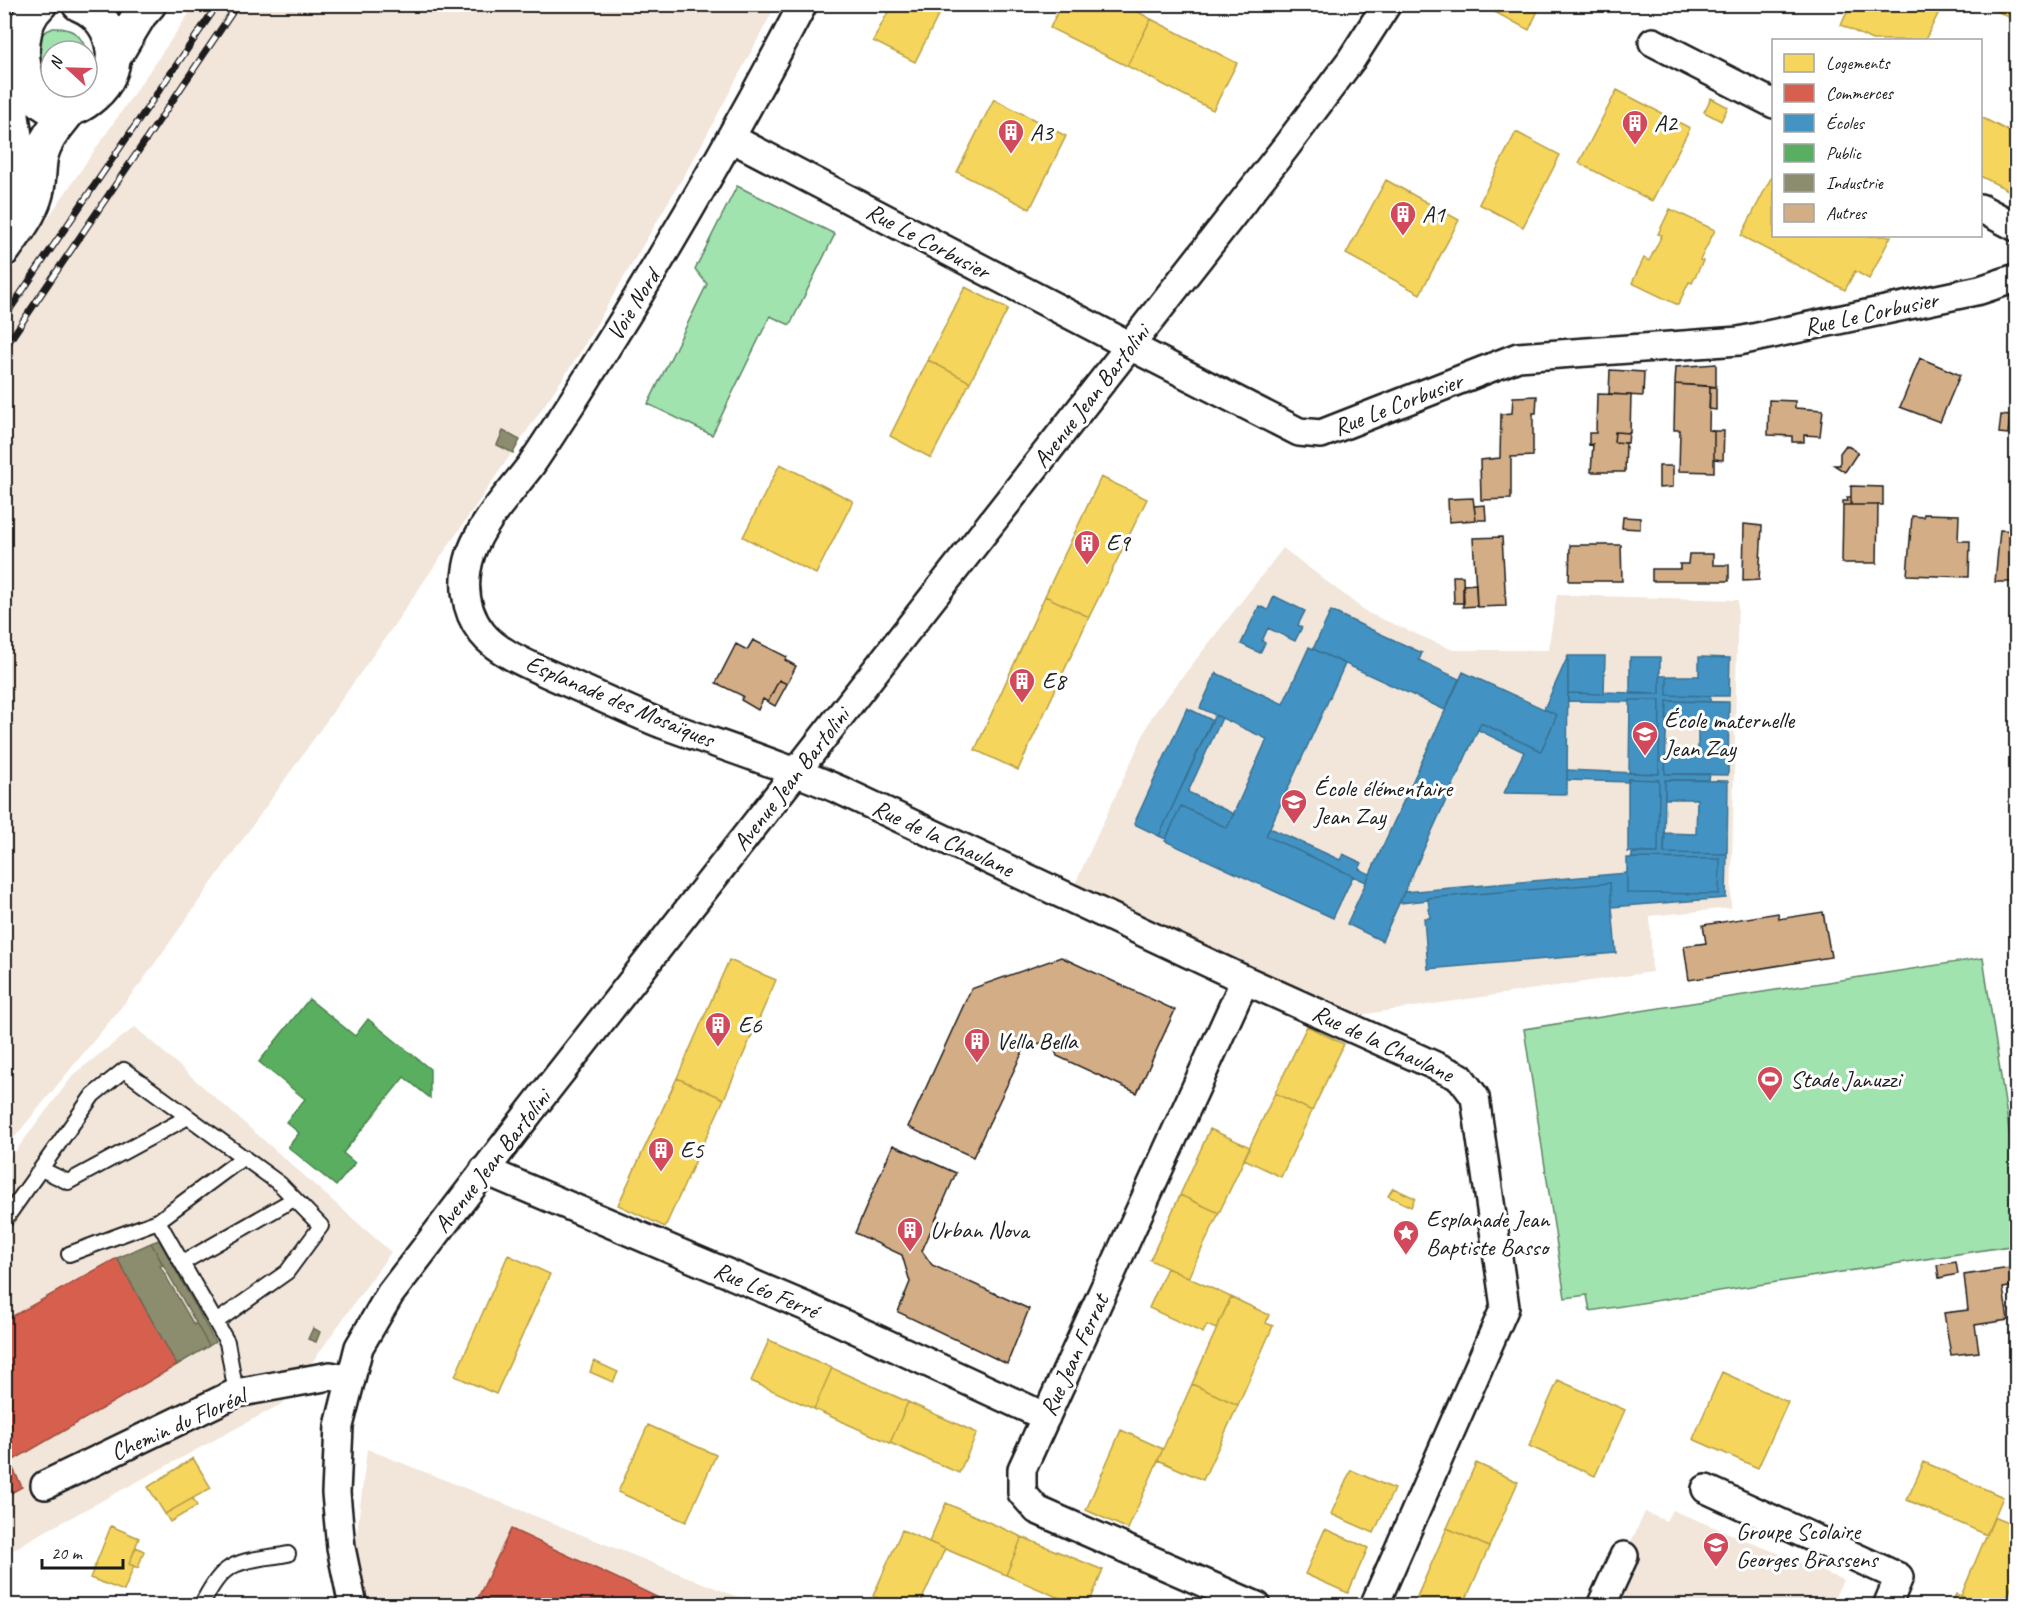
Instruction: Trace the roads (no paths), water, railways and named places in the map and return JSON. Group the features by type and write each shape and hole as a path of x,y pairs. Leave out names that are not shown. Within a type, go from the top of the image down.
{"street":[{"path":"18,25 5,59 7,72 13,84 38,106 55,109 72,108 88,102 101,90 110,75 114,57 140,14 149,4"},
{"name":"Voie Nord","path":"467,601 466,576 476,542 497,509 549,439 670,245 803,4"},
{"name":"Avenue Jean Bartolini","path":"353,1605 341,1548 336,1494 339,1426 359,1347 390,1294 484,1170 1311,113 1351,60 1387,4"},
{"path":"91,5 107,28 114,57"},
{"path":"1653,42 1772,103"},
{"path":"4,235 15,174 13,84"},
{"path":"4,249 33,204 46,140 72,108"},
{"name":"Rue Le Corbusier","path":"731,138 1299,432 1321,434 1518,357 1739,341 1980,290 2016,278"},
{"path":"1982,209 2016,227"},
{"name":"Esplanade des Mosaïques","path":"467,601 476,624 484,635 496,647 523,662 661,724 797,771"},
{"name":"Rue de la Chaulane","path":"797,771 1245,980 1460,1077 1475,1097 1505,1307 1374,1605"},
{"name":"Rue Jean Ferrat","path":"1245,980 1022,1469 1022,1492 1036,1510 1257,1605"},
{"name":"Rue Léo Ferré","path":"484,1170 807,1307 1046,1417"},
{"name":"Chemin du Floréal","path":"45,1485 236,1393 330,1376 351,1380"},
{"path":"1706,1489 1899,1577 1887,1605"},
{"path":"1601,1605 1624,1556"}],"lane":[{"path":"4,1221 93,1095 124,1070 280,1184 321,1226 287,1272 216,1322"},
{"path":"41,1169 68,1182 188,1117"},
{"path":"69,1254 158,1221 244,1157"},
{"path":"182,1263 294,1199"},
{"path":"158,1221 227,1342 236,1393"},
{"path":"201,1605 226,1570 250,1560 288,1554"}],"railway":[{"path":"4,318 218,4"},
{"path":"4,349 238,4"}],"place":[{"name":"A2","path":"1635,146"},
{"name":"A3","path":"1011,155"},
{"name":"A1","path":"1403,237"},
{"name":"E9","path":"1087,566"},
{"name":"E8","path":"1022,704"},
{"name":"École maternelle Jean Zay","path":"1645,757"},
{"name":"École élémentaire Jean Zay","path":"1294,825"},
{"name":"E6","path":"718,1048"},
{"name":"Vella Bella","path":"977,1064"},
{"name":"Stade Januzzi","path":"1770,1102"},
{"name":"E5","path":"661,1173"},
{"name":"Urban Nova","path":"910,1253"},
{"name":"Esplanade Jean Baptiste Basso","path":"1406,1256"},
{"name":"Groupe Scolaire Georges Brassens","path":"1716,1568"}]}
